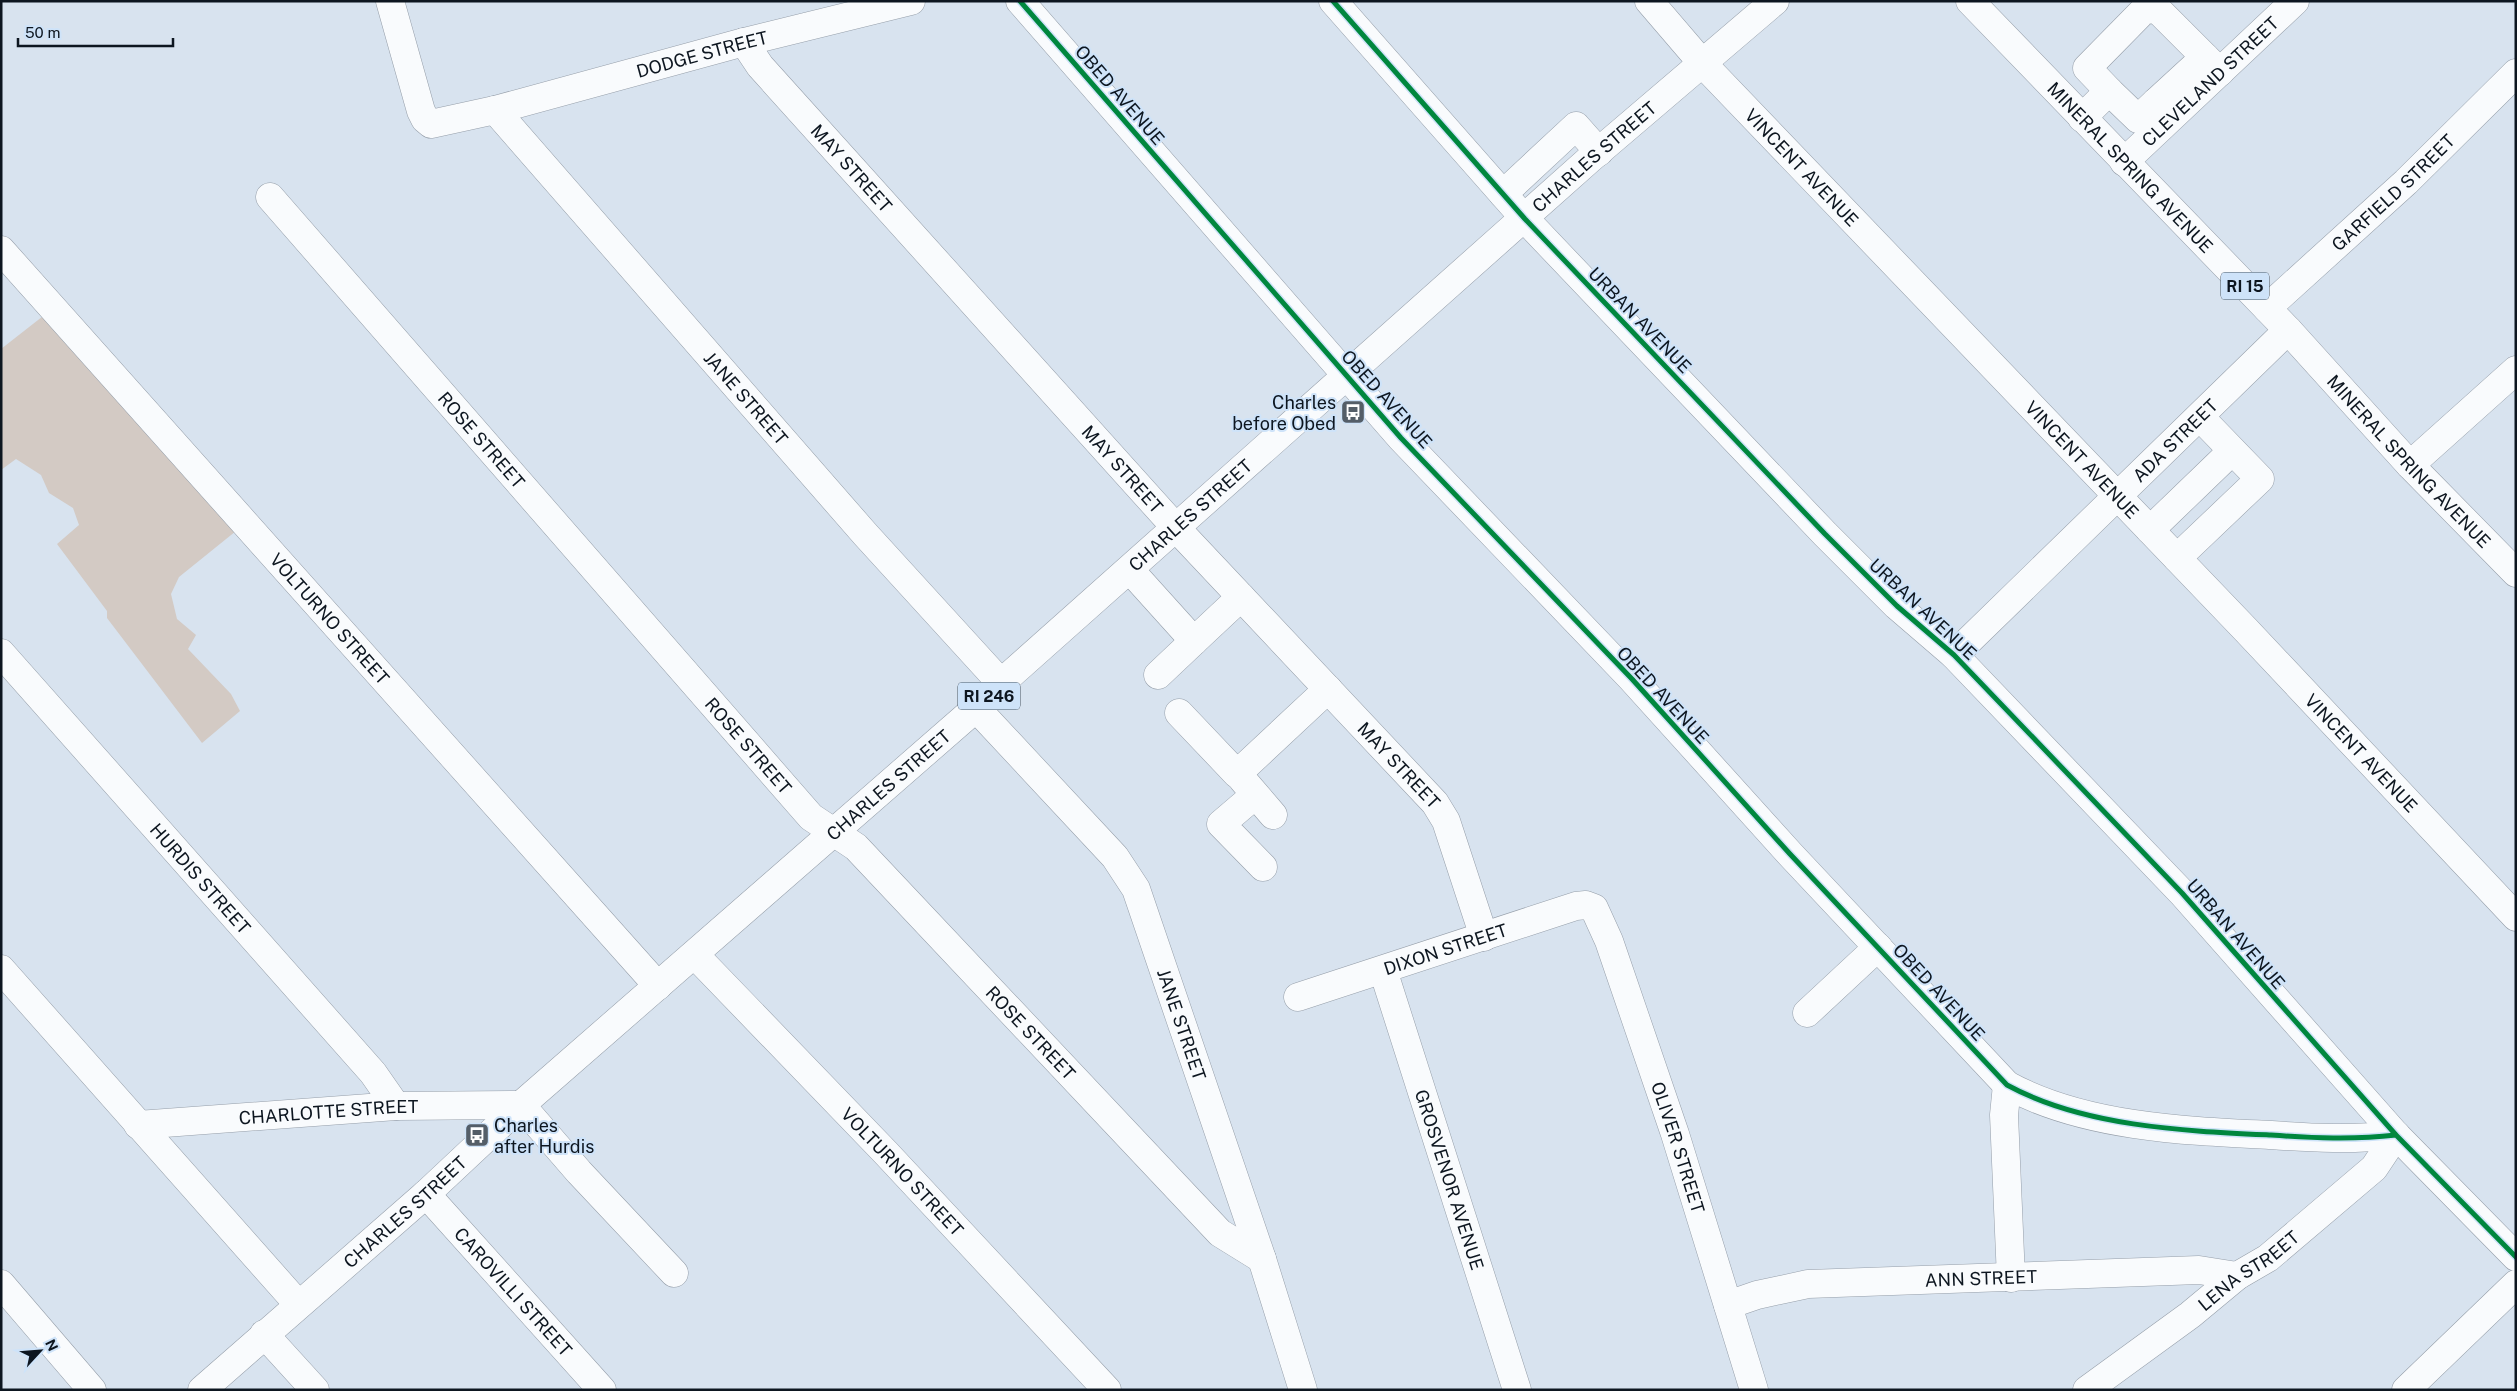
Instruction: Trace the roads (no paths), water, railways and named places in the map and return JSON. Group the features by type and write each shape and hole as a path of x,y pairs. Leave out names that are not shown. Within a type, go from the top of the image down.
{"street":[{"name":"DODGE STREET","path":"390,1 424,119 431,124 443,123 495,110 744,42 911,1"},
{"name":"OBED AVENUE","path":"1020,1 1401,438 1632,679 1878,947 2008,1085 2030,1097 2078,1112 2152,1126 2222,1133 2359,1140 2396,1135"},
{"name":"URBAN AVENUE","path":"1333,1 1525,219 1825,534 1897,606 1954,655 2186,897 2396,1135 2516,1257"},
{"name":"VINCENT AVENUE","path":"1649,1 1703,64 2119,497 2516,917"},
{"name":"CHARLES STREET","path":"202,1390 298,1304 426,1194 521,1105 976,708 1599,152 1776,1"},
{"name":"CLEVELAND STREET","path":"2124,162 2164,110 2213,65 2295,1"},
{"name":"MINERAL SPRING AVENUE","path":"1982,5 2082,118 2288,330 2410,465 2516,573"},
{"path":"2164,110 2138,119 2087,68 2144,10 2157,9 2213,65"},
{"name":"MAY STREET","path":"744,42 760,66 1177,528 1441,812 1484,937"},
{"name":"GARFIELD STREET","path":"2267,308 2406,182 2516,73"},
{"path":"2082,118 2109,91"},
{"name":"JANE STREET","path":"495,110 865,534 1002,683"},
{"path":"1503,194 1576,126 1599,152"},
{"path":"1533,166 1555,192"},
{"name":"ROSE STREET","path":"270,197 811,817 856,847 1220,1233 1262,1259"},
{"name":"VOLTURNO STREET","path":"1,250 658,986"},
{"name":"ADA STREET","path":"1954,655 2119,497 2288,330"},
{"path":"2410,465 2516,370"},
{"path":"2177,558 2260,479 2200,417"},
{"path":"2150,530 2232,451"},
{"path":"1130,570 1194,641"},
{"path":"1158,675 1242,597"},
{"name":"HURDIS STREET","path":"1,653 374,1073 396,1106"},
{"path":"1237,774 1328,689"},
{"name":"JANE STREET","path":"976,708 1115,858 1136,889 1262,1259 1303,1390"},
{"path":"1179,713 1264,805 1220,824 1263,867"},
{"name":"DIXON STREET","path":"1298,997 1576,906 1586,904 1594,908"},
{"name":"OLIVER STREET","path":"1594,908 1609,941 1675,1134 1754,1390"},
{"path":"1807,1013 1878,947"},
{"name":"VOLTURNO STREET","path":"695,955 886,1153 1108,1390"},
{"path":"1,968 138,1126 298,1304"},
{"name":"GROSVENOR AVENUE","path":"1382,970 1517,1390"},
{"path":"2008,1085 2004,1115 2012,1278"},
{"path":"521,1105 674,1273"},
{"name":"CHARLOTTE STREET","path":"138,1126 396,1106 521,1105"},
{"name":"LENA STREET","path":"2087,1390 2190,1315 2237,1276 2268,1258 2374,1168 2396,1135"},
{"name":"CAROVILLI STREET","path":"426,1194 602,1390"},
{"name":"ANN STREET","path":"1728,1305 1765,1292 1808,1284 1877,1280 2012,1278 2199,1270 2237,1276"},
{"path":"1,1284 92,1390"},
{"path":"2406,1390 2516,1284"},
{"path":"264,1334 314,1390"}],"place":[{"name":"Charles before Obed","path":"1353,412"},
{"name":"Charles after Hurdis","path":"477,1135"}]}
